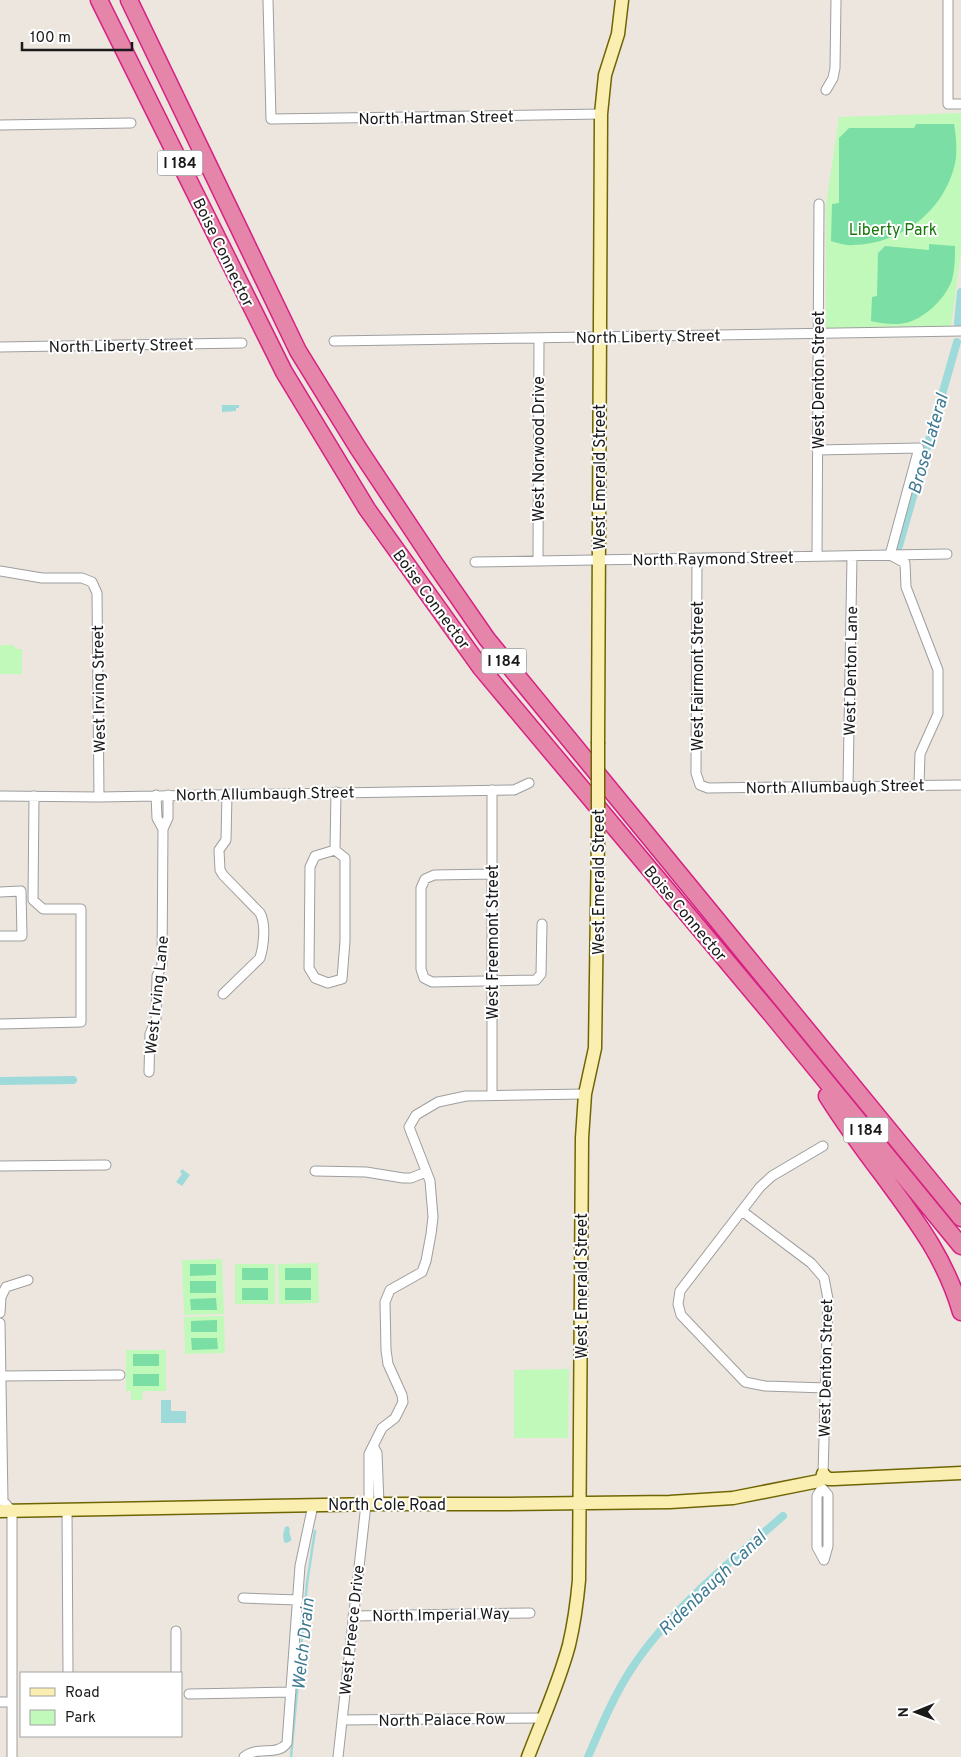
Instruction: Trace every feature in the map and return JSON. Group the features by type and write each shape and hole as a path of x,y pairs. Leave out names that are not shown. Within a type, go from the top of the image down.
{"highway":[{"name":"Boise Connector","path":"129,0 298,352 358,448 440,572 486,639 961,1218"},
{"path":"134,0 147,38"},
{"name":"Boise Connector","path":"100,2 284,372 367,509 481,668 771,1014 961,1246"},
{"path":"771,1014 855,1139 925,1234 939,1256 956,1294 961,1312"}],"main road":[{"name":"West Emerald Street","path":"528,1757 569,1645 576,1610 579,1580 582,1138 585,1094 596,1048 601,114 605,75 618,34 622,0"},
{"name":"North Cole Road","path":"773,1491 782,1484 823,1474 855,1472 864,1477 961,1473"},
{"name":"North Cole Road","path":"6,1511 371,1504 580,1504 715,1500 773,1491 784,1495 856,1484 864,1477"}],"street":[{"name":"North Hartman Street","path":"268,0 271,119 601,114"},
{"path":"826,90 833,78 835,68 836,0"},
{"path":"948,0 948,104 961,104"},
{"path":"0,125 131,123"},
{"name":"West Denton Street","path":"817,556 819,204"},
{"name":"North Liberty Street","path":"334,341 961,331"},
{"name":"West Norwood Drive","path":"538,560 539,338"},
{"name":"North Liberty Street","path":"0,347 242,343"},
{"path":"817,450 919,448 890,555 905,563 906,587 938,670 938,714 920,754 919,785"},
{"name":"North Raymond Street","path":"475,562 947,554"},
{"name":"West Denton Lane","path":"848,786 852,556"},
{"name":"West Fairmont Street","path":"697,558 696,773 700,785 708,788"},
{"name":"West Irving Street","path":"0,571 42,578 82,578 92,582 97,593 99,797"},
{"name":"North Allumbaugh Street","path":"0,796 99,797 168,794 514,790 529,783"},
{"name":"North Allumbaugh Street","path":"708,788 961,785"},
{"name":"West Freemont Street","path":"492,790 492,1095"},
{"path":"335,850 336,792"},
{"name":"West Irving Lane","path":"162,829 168,818 168,794"},
{"path":"223,994 260,958 263,918 220,870 219,850 226,840 226,794"},
{"name":"West Irving Lane","path":"149,1072 150,1034 156,1019 157,976 162,965 162,829 157,818 156,795"},
{"path":"0,1024 81,1022 81,909 42,909 33,900 34,796"},
{"path":"335,850 345,858 345,941 342,979 328,983 315,978 309,968 310,866 315,856 335,850"},
{"path":"492,874 434,875 425,878 421,888 421,969 424,978 432,982 536,980 541,974 542,924"},
{"path":"0,892 21,891 22,936 0,936"},
{"path":"315,1170 366,1172 411,1178 426,1172 410,1132 411,1122 416,1114 438,1102 459,1097 492,1095 585,1094"},
{"path":"823,1146 772,1176 760,1187 680,1291 678,1304 681,1315 745,1382 764,1386 826,1388"},
{"path":"0,1166 106,1165"},
{"name":"West Preece Drive","path":"338,1757 352,1616 371,1504 369,1454 382,1428 395,1418 403,1402 399,1387 391,1374 388,1364 385,1302 390,1290 422,1272 426,1261 433,1217 432,1194 426,1172"},
{"name":"West Denton Street","path":"742,1211 811,1263 824,1278 828,1298 823,1474"},
{"path":"0,1313 1,1297 6,1287 28,1280"},
{"path":"0,1324 4,1501 6,1511 12,1702 12,1757"},
{"path":"1,1376 120,1375"},
{"path":"822,1488 828,1496 828,1546 824,1560 817,1547 817,1496 822,1488"},
{"path":"244,1757 250,1753 277,1752 283,1750 287,1743 300,1566 314,1505"},
{"path":"67,1509 68,1672"},
{"path":"242,1598 298,1600"},
{"name":"North Imperial Way","path":"352,1616 530,1613"},
{"path":"176,1631 176,1672"},
{"path":"188,1694 291,1692"},
{"path":"0,1702 12,1702"},
{"name":"North Palace Row","path":"342,1720 543,1718"}],"green space":[{"name":"Liberty Park","path":"961,113 961,253 951,326 826,329 826,205 839,117"},
{"path":"916,124 954,124 956,158 944,193 920,220 889,238 871,243 850,245 831,241 832,204 839,203 839,138 849,128 914,128"},
{"path":"929,244 955,246 952,280 946,293 925,314 912,321 892,324 871,321 872,297 877,296 878,253 885,246 929,250"},
{"path":"0,645 14,645 15,649 22,649 22,674 0,674"},
{"path":"222,1259 224,1314 184,1315 182,1260"},
{"path":"318,1263 319,1303 279,1304 278,1264"},
{"path":"190,1264 216,1264 216,1275 190,1276"},
{"path":"235,1264 275,1264 275,1304 235,1304"},
{"path":"242,1268 268,1268 268,1280 242,1280"},
{"path":"285,1268 311,1268 311,1280 285,1280"},
{"path":"190,1281 216,1281 216,1293 190,1293"},
{"path":"242,1288 268,1288 268,1300 242,1300"},
{"path":"285,1288 311,1288 311,1300 285,1300"},
{"path":"216,1298 217,1310 191,1310 190,1299"},
{"path":"224,1316 225,1353 185,1354 184,1317"},
{"path":"217,1320 217,1332 191,1332 191,1321"},
{"path":"191,1338 217,1338 218,1349 192,1350"},
{"path":"126,1350 166,1350 166,1391 143,1391 142,1400 131,1400 131,1391 126,1391"},
{"path":"133,1354 159,1354 159,1366 133,1366"},
{"path":"569,1369 568,1438 514,1438 514,1370"},
{"path":"133,1374 159,1374 159,1386 133,1386"}],"water":[{"path":"222,405 239,405 239,408 236,408 236,411 222,412"},
{"path":"182,1169 190,1175 182,1186 176,1182 182,1174 180,1172"},
{"path":"161,1400 171,1400 171,1411 186,1411 186,1423 161,1423"},
{"path":"288,1526 291,1541 286,1543 284,1542 283,1535 285,1527"}],"waterway":[{"name":"Brose Lateral","path":"958,323 961,292"},
{"name":"Brose Lateral","path":"899,546 957,342"},
{"path":"0,1081 73,1080"},
{"name":"Ridenbaugh Canal","path":"588,1757 619,1689 648,1646 702,1587 783,1516"},
{"name":"Welch Drain","path":"291,1757 307,1583 315,1531"}]}
